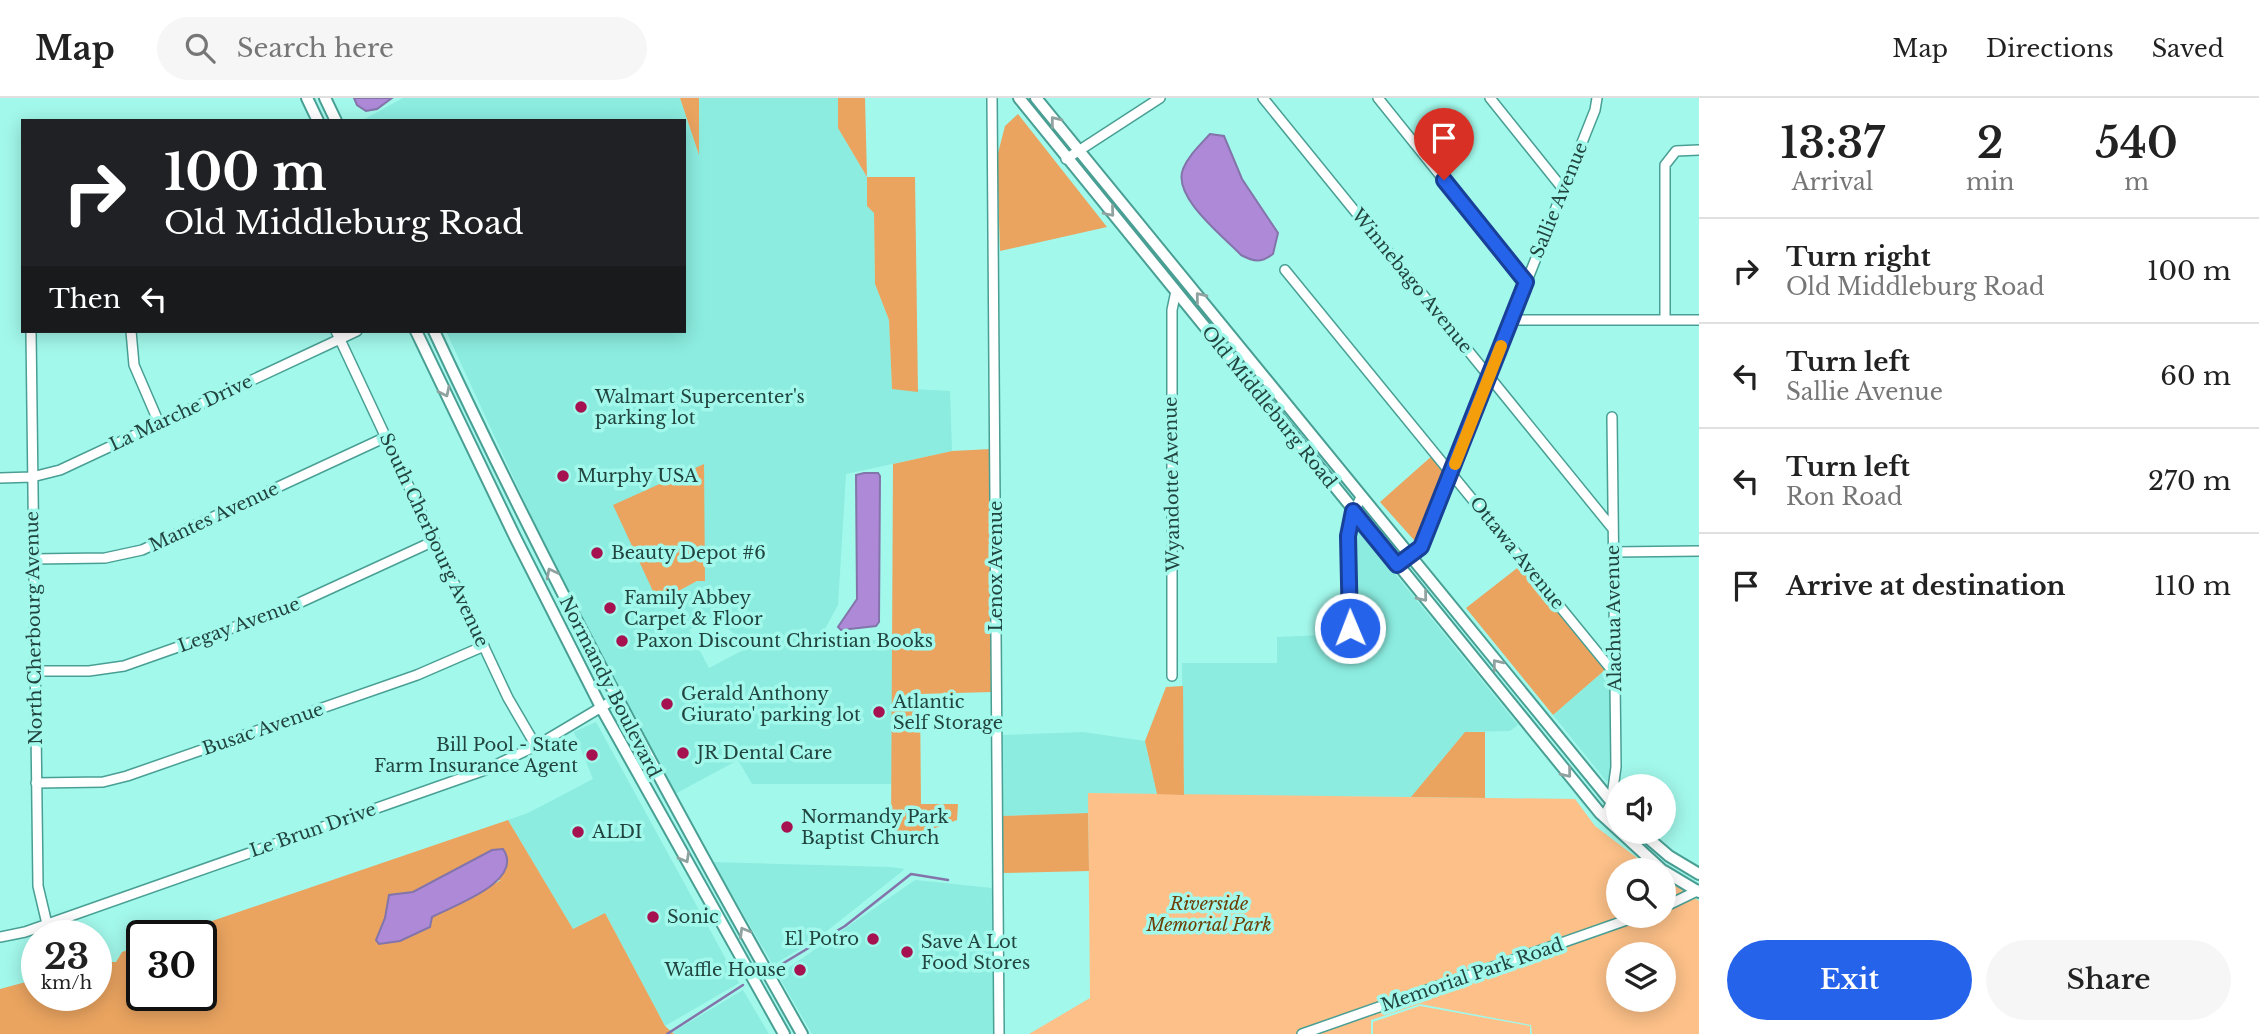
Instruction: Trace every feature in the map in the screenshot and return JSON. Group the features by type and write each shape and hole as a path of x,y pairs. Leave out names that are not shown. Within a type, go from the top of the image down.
{"main road":[{"path":"307,98 317,119"},
{"path":"325,98 335,119"},
{"name":"Old Middleburg Road","path":"1019,98 1604,817 1649,858"},
{"name":"Old Middleburg Road","path":"1036,98 1606,796"},
{"path":"1177,291 1182,275"},
{"name":"Normandy Boulevard","path":"417,333 515,537 602,709 784,1034"},
{"name":"Normandy Boulevard","path":"435,333 495,461 615,699 802,1034"},
{"path":"1253,386 1264,376"},
{"path":"1505,697 1517,687"},
{"path":"1656,844 1699,874"},
{"name":"Old Middleburg Road","path":"1676,878 1698,891"}],"street":[{"name":"Lenox Avenue","path":"992,98 999,1034"},
{"path":"1066,159 1148,101 1160,98"},
{"name":"Winnebago Avenue","path":"1263,98 1614,529"},
{"path":"1378,98 1526,282"},
{"path":"1490,98 1563,189"},
{"name":"Sallie Avenue","path":"1397,565 1421,547 1595,110 1597,98"},
{"path":"1665,320 1665,164 1669,155 1676,150 1699,150"},
{"name":"Ottawa Avenue","path":"1285,270 1615,674"},
{"name":"Wyandotte Avenue","path":"1172,676 1171,310 1177,291"},
{"path":"1511,320 1699,320"},
{"name":"North Cherbourg Avenue","path":"31,333 37,886 46,920"},
{"path":"131,333 131,351 137,373 159,423"},
{"name":"La Marche Drive","path":"0,478 32,477 60,470 338,335"},
{"name":"South Cherbourg Avenue","path":"338,335 508,698 536,746"},
{"name":"Alachua Avenue","path":"1612,417 1616,774"},
{"name":"Mantes Avenue","path":"33,559 105,558 142,550 386,437"},
{"path":"1350,651 1348,536 1353,511 1360,496"},
{"name":"Legay Avenue","path":"34,671 89,671 124,666 286,610 434,541"},
{"path":"1614,552 1699,551"},
{"name":"Busac Avenue","path":"36,783 103,782 127,776 417,675 484,646"},
{"name":"Le Brun Drive","path":"58,920 485,770 536,746 615,699"},
{"path":"1676,901 1698,891"},
{"name":"Memorial Park Road","path":"1302,1034 1606,927"},
{"name":"Le Brun Drive","path":"0,937 21,931"}],"shaded area":[{"path":"354,98 392,98 377,109 366,111 357,105"},
{"path":"403,98 680,98 698,152 699,98 838,98 838,128 867,177 867,206 874,213 875,284 889,320 892,388 950,391 952,451 846,474 838,605 819,640 893,640 892,784 752,784 738,760 675,794 545,546 447,333 686,333 686,119 365,119","holes":["704,465 704,581 697,581 658,602","714,616 749,647 709,668 689,630"]},
{"path":"680,98 699,98 699,155"},
{"path":"838,98 865,98 867,177 838,128"},
{"path":"1018,114 1107,227 1000,251 997,157 1005,126"},
{"path":"1210,134 1224,136 1242,179 1278,233 1273,254 1265,259 1254,260 1241,255 1201,215 1185,192 1183,169"},
{"path":"867,177 915,177 918,392 892,389 889,320 875,284 874,213 867,206"},
{"path":"991,449 992,692 920,694 921,804 958,804 957,820 922,833 891,832 893,464 952,451"},
{"path":"1433,455 1447,474 1420,539 1414,540 1380,502"},
{"path":"704,464 705,581 697,581 658,602 613,505"},
{"path":"878,473 880,476 879,622 876,626 841,630 838,627 857,599 856,475"},
{"path":"1357,527 1518,725 1510,731 1465,732 1411,797 1184,795 1182,663 1277,663 1277,637 1346,634 1346,661 1354,661 1351,540"},
{"path":"1521,565 1606,669 1553,715 1466,608"},
{"path":"1606,669 1611,681 1612,769 1610,774 1606,774 1606,781 1553,715"},
{"path":"1183,686 1184,795 1157,794 1145,741 1166,687"},
{"path":"596,722 739,983 665,1026 605,913 573,929 508,820 528,813 593,779 574,732"},
{"path":"1083,732 1145,741 1157,794 1088,793 1088,813 1002,816 1001,735"},
{"path":"1465,732 1485,732 1485,798 1411,797"},
{"path":"1088,813 1089,871 1002,873 1002,816"},
{"path":"508,820 573,929 605,913 665,1026 674,1034 0,1034 0,989 21,983 21,1011 112,1011 112,962 116,962 126,951 126,1011 217,1011 217,920 215,920","holes":["501,880 432,917 376,939 385,918 389,896"]},
{"path":"503,849 507,861 504,871 484,890 432,917 430,927 400,941 379,944 376,940 385,918 389,895 413,892 492,850"},
{"path":"713,862 905,869 818,938 773,965"},
{"path":"915,880 992,888 994,1034 812,1034 778,975"},
{"path":"743,990 769,1034 674,1034 673,1032"}],"green space":[{"name":"Riverside Memorial Park","path":"1088,793 1575,799 1595,826 1606,834 1606,844 1619,844 1637,858 1606,858 1606,928 1676,928 1676,886 1699,901 1699,1034 1532,1034 1531,1025 1420,1004 1371,1020 1371,1034 1029,1034 1090,998"},
{"path":"1420,1006 1530,1026 1530,1034 1373,1034 1373,1022"}],"waterway":[{"path":"777,967 845,926 911,874 948,880"},
{"path":"667,1034 743,985"}],"slow traffic":[{"path":"1455,464 1501,346"}],"place":[{"name":"Walmart Supercenter's parking lot","path":"581,407"},
{"name":"Murphy USA","path":"563,476"},
{"name":"Beauty Depot #6","path":"597,553"},
{"name":"Family Abbey Carpet & Floor","path":"610,608"},
{"name":"Paxon Discount Christian Books","path":"622,641"},
{"name":"Gerald Anthony Giurato' parking lot","path":"667,704"},
{"name":"Atlantic Self Storage","path":"879,712"},
{"name":"JR Dental Care","path":"683,753"},
{"name":"Bill Pool - State Farm Insurance Agent","path":"592,755"},
{"name":"Normandy Park Baptist Church","path":"787,827"},
{"name":"ALDI","path":"578,832"},
{"name":"Sonic","path":"653,917"},
{"name":"El Potro","path":"873,939"},
{"name":"Save A Lot Food Stores","path":"907,952"},
{"name":"Waffle House","path":"800,970"}],"route":[{"path":"1350,628 1348,536 1353,511 1397,565 1421,547 1526,282 1444,180"}]}
